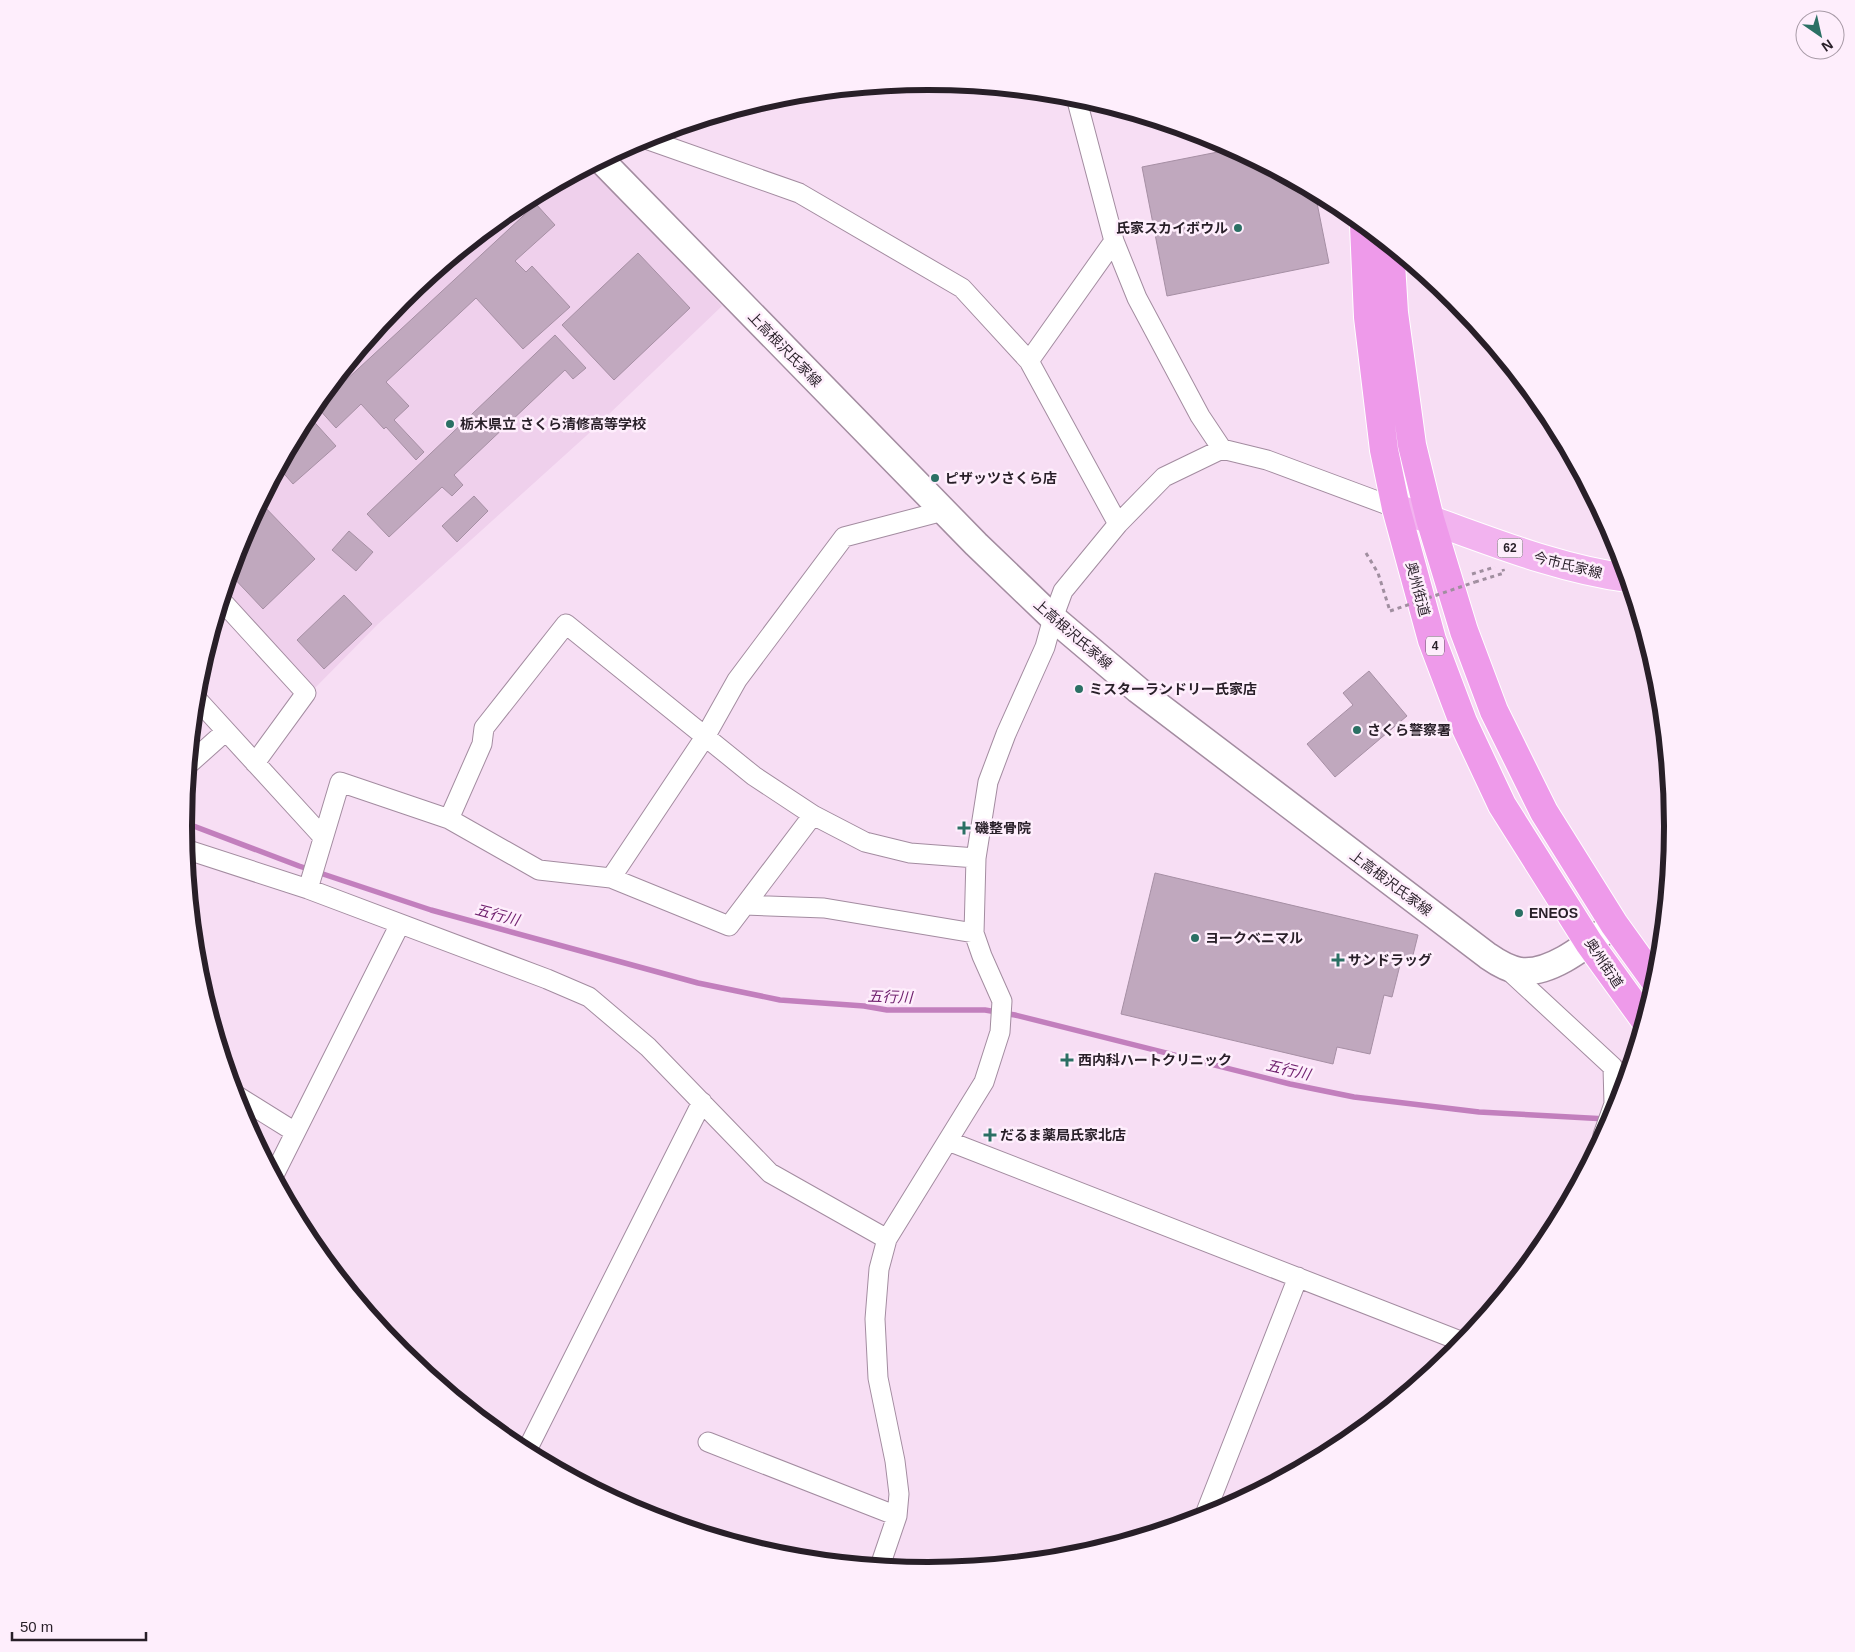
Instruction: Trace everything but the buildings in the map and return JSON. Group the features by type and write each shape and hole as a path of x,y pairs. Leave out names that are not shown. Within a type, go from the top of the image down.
{"highway":[{"name":"奥州街道","path":"1364,234 1368,316 1384,450 1396,508 1432,640 1463,722 1502,805 1590,942 1639,1012"},
{"path":"1390,254 1394,313 1412,445 1430,519 1464,631 1494,711 1544,812 1614,924 1649,972"}],"main road":[{"name":"上高根沢氏家線","path":"605,164 943,511 1052,618 1138,690 1480,950 1504,966 1521,971 1540,969 1558,962 1614,924"},
{"name":"今市氏家線","path":"1396,508 1541,559 1587,571 1619,577"}],"street":[{"path":"1078,106 1114,241 1137,298 1200,416 1222,450"},
{"path":"656,142 799,193 962,288 1029,361 1118,524"},
{"path":"1029,361 1114,241"},
{"path":"882,1560 897,1516 899,1494 895,1461 878,1378 875,1319 879,1269 887,1239 984,1082 1000,1032 1002,1001 982,956 974,932 976,858 988,782 1006,734 1045,647 1052,618 1063,591 1118,524 1164,477 1222,450 1267,460 1396,508"},
{"path":"611,878 705,737 736,680 844,537 943,511"},
{"path":"226,605 306,693 256,763"},
{"path":"450,819 482,744 484,728 566,624 754,776 813,815 865,842 910,853 976,858"},
{"path":"202,704 323,837"},
{"path":"195,759 226,731"},
{"path":"308,889 340,782 450,819 539,870 611,878 729,926 813,815"},
{"path":"193,851 308,889 547,979 589,997 648,1047 770,1173 887,1239"},
{"path":"745,905 824,908 974,932"},
{"path":"277,1170 400,924"},
{"path":"1504,966 1613,1067 1614,1090"},
{"path":"245,1101 295,1132"},
{"path":"530,1445 702,1102"},
{"path":"948,1141 1455,1339"},
{"path":"1208,1506 1298,1277"},
{"path":"708,1442 897,1516"}],"path":[{"path":"1366,553 1378,573 1390,611 1504,572 1501,565 1472,574"}],"shaded area":[{"name":"栃木県立 さくら清修高等学校","path":"595,170 722,306 586,436 378,624 313,690 228,598 248,544 267,500 290,458 344,378 374,341 407,306 479,242 519,214"}],"waterway":[{"name":"五行川","path":"192,825 299,866 431,910 698,983 780,1000 864,1006 887,1010 985,1010 1015,1015 1290,1084 1354,1097 1479,1112 1602,1119"}],"place":[{"name":"氏家スカイボウル","path":"1238,228"},
{"name":"栃木県立 さくら清修高等学校","path":"450,424"},
{"name":"ピザッツさくら店","path":"935,478"},
{"name":"ミスターランドリー氏家店","path":"1079,689"},
{"name":"さくら警察署","path":"1357,730"},
{"name":"磯整骨院","path":"964,828"},
{"name":"ENEOS","path":"1519,913"},
{"name":"ヨークベニマル","path":"1195,938"},
{"name":"サンドラッグ","path":"1338,960"},
{"name":"西内科ハートクリニック","path":"1067,1060"},
{"name":"だるま薬局氏家北店","path":"990,1135"}]}
